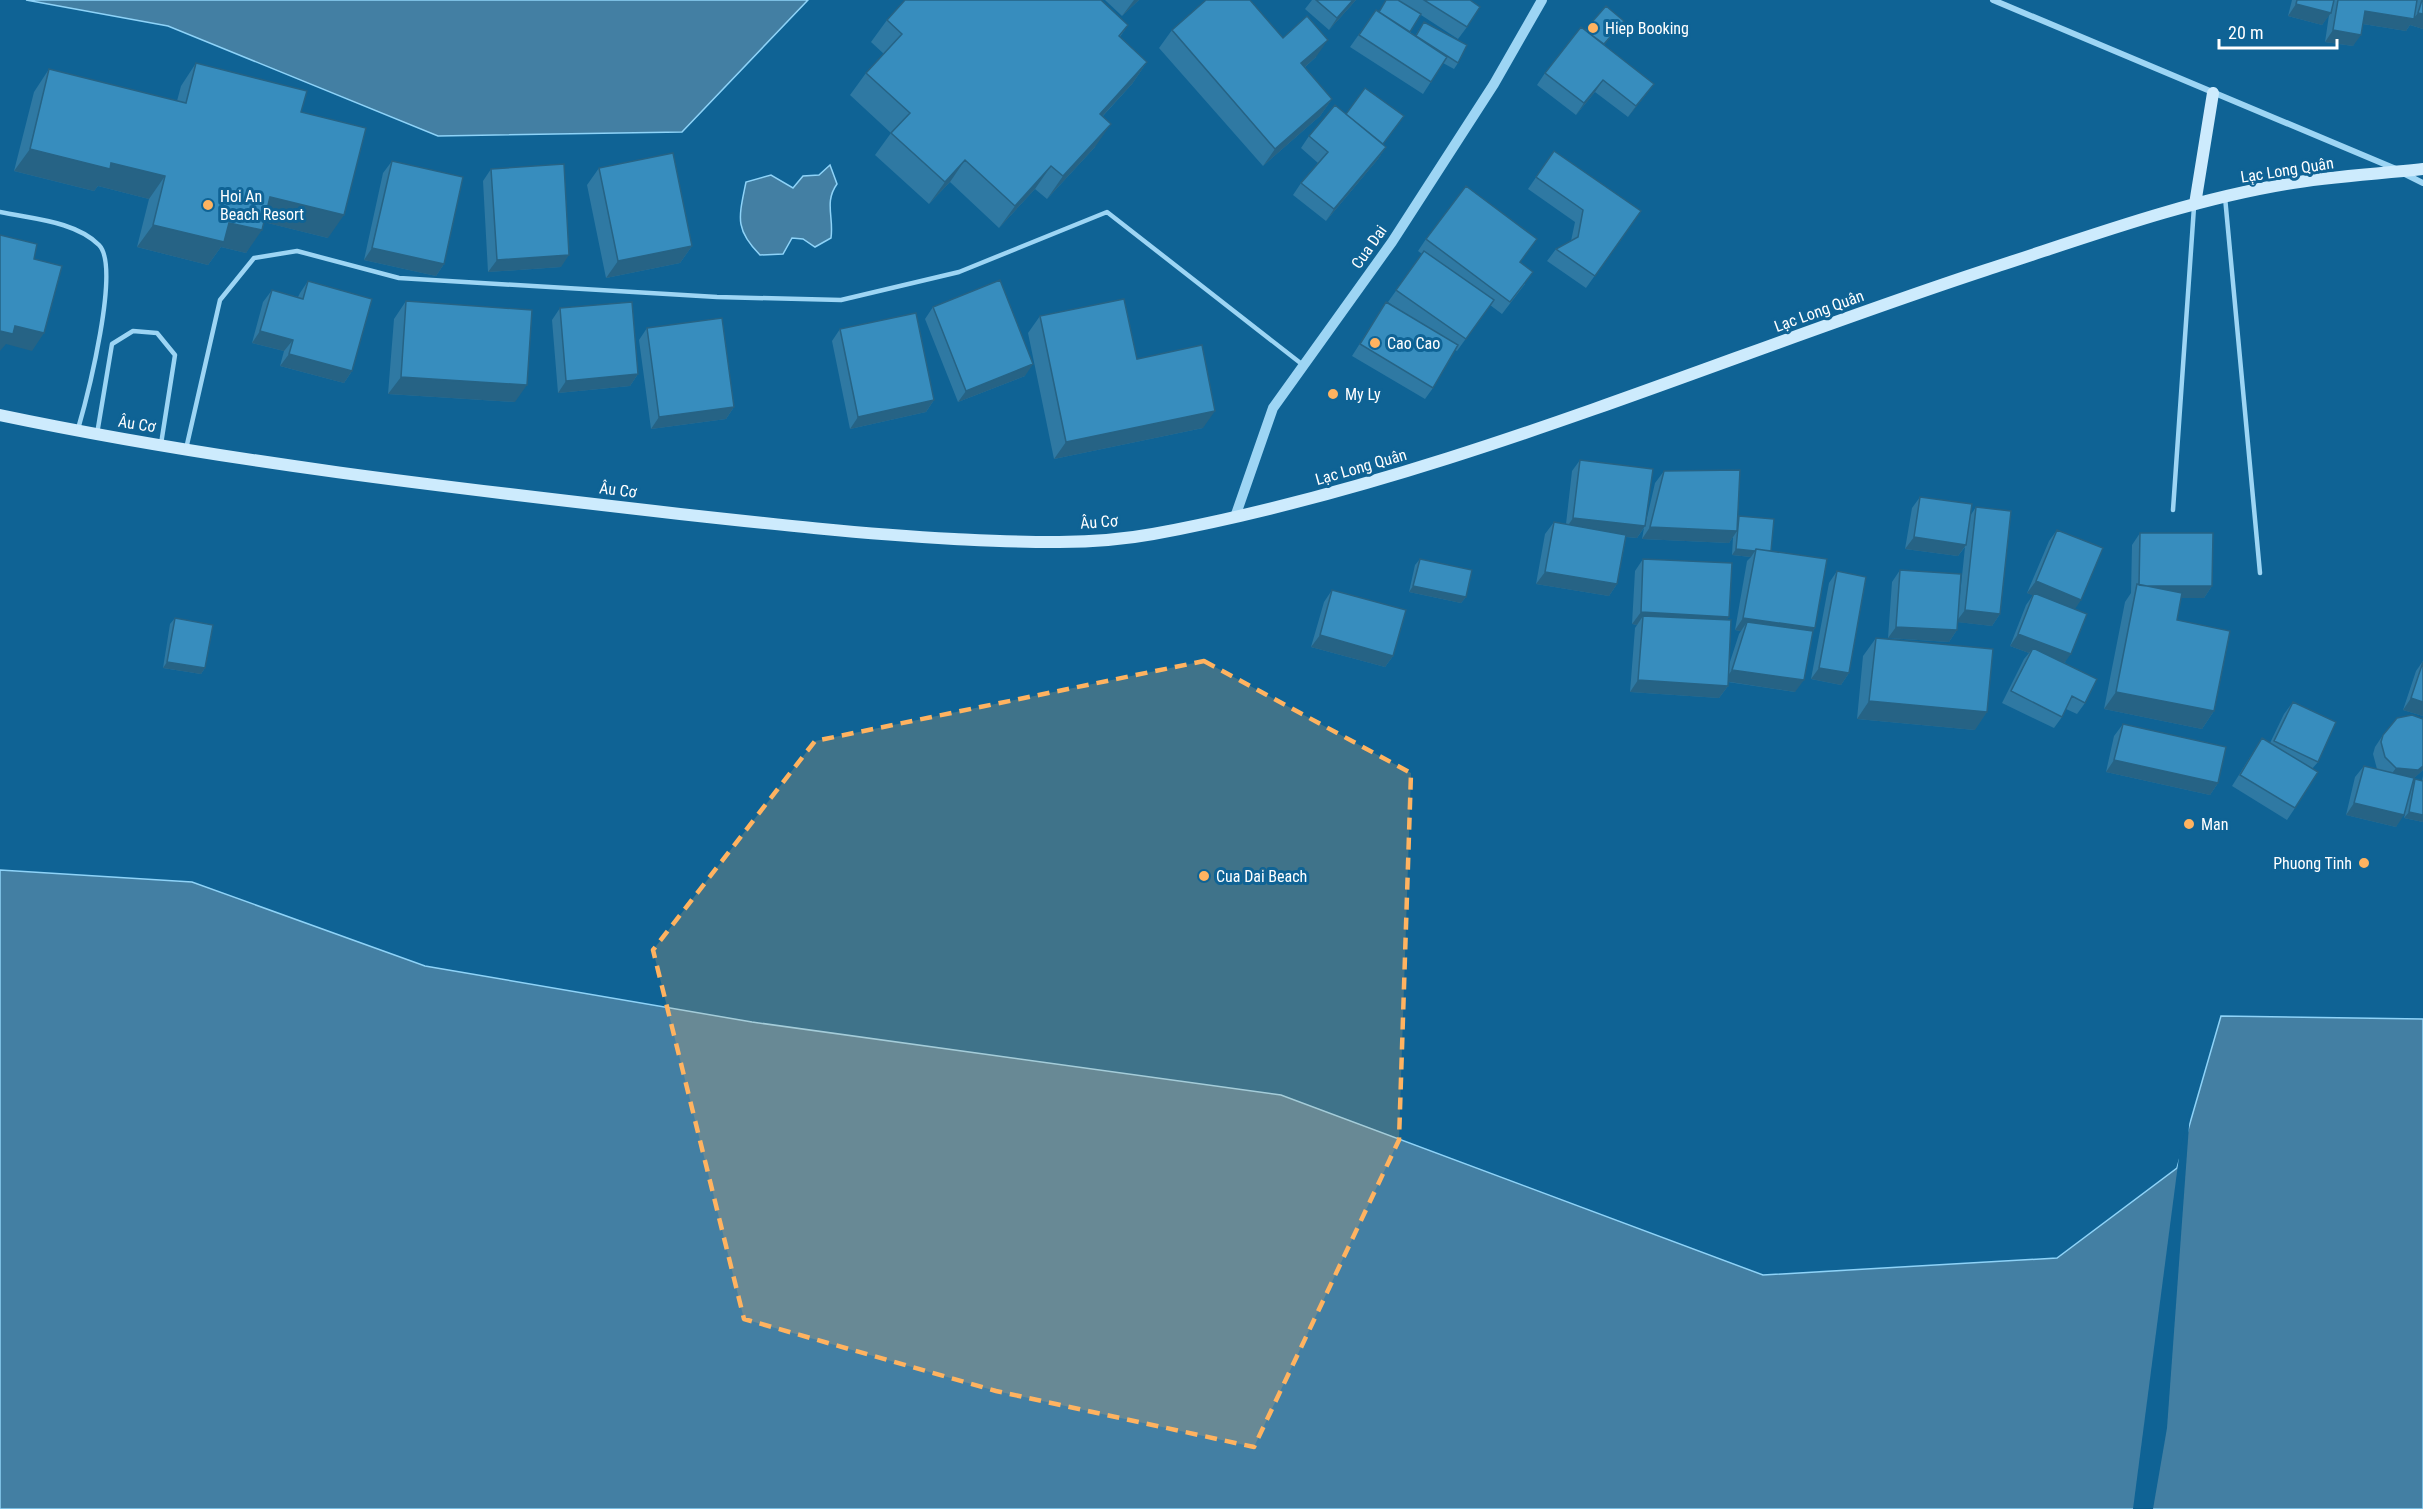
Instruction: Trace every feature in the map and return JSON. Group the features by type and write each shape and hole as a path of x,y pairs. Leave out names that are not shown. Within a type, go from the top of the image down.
{"main road":[{"path":"2194,204 2213,93"},
{"name":"Lạc Long Quân","path":"1235,517 1365,484 1471,452 1947,283 2194,204 2287,184 2423,169"},
{"name":"Âu Cơ","path":"0,415 78,431 391,481 850,533 1037,543 1144,535 1235,517"}],"street":[{"name":"Cua Dai","path":"1235,517 1273,408 1392,242 1494,84 1542,0"},
{"path":"1993,0 2423,183"}],"lane":[{"path":"2225,197 2260,573"},
{"path":"2173,510 2194,204"},
{"path":"0,212 62,225 82,232 101,247 108,268 94,371 78,431"},
{"path":"186,449 220,300 254,258 297,251 399,278 717,297 841,300 959,272 1107,212 1303,365"},
{"path":"97,434 112,344 134,331 157,333 175,355 161,444"}],"highlighted area":[{"path":"1204,661 1411,773 1399,1140 1254,1447 996,1391 744,1319 653,950 815,741"}],"water":[{"path":"26,0 808,0 682,132 438,136 168,26"},
{"path":"830,165 837,184 830,203 831,238 815,247 803,239 792,238 783,254 760,255 742,230 740,214 746,182 771,175 793,188 803,176 819,175"},
{"path":"0,870 192,882 425,966 752,1022 1281,1095 1763,1275 2057,1258 2177,1168 2221,1016 2423,1019 2423,1509 0,1509"}],"pier":[{"path":"2190,1112 2167,1428 2153,1509 2133,1509 2180,1149"}],"building":[{"path":"905,0 1101,0 1128,25 1119,36 1147,62 1100,114 1111,124 1063,176 1051,166 1015,206 965,160 945,182 891,133 910,113 866,73 902,34 887,20"},
{"path":"1206,0 1250,0 1283,38 1307,16 1328,40 1301,63 1332,99 1275,149 1172,30"},
{"path":"1316,0 1353,0 1337,18"},
{"path":"1386,0 1398,0 1421,14 1410,32 1379,12"},
{"path":"1424,0 1470,0 1480,7 1467,27"},
{"path":"2297,0 2334,0 2331,13 2296,4"},
{"path":"2338,0 2417,0 2414,19 2365,11 2361,35 2333,30"},
{"path":"2423,0 2423,14 2418,13"},
{"path":"1606,6 1624,21 1604,44 1585,30"},
{"path":"1376,10 1447,57 1431,82 1359,35"},
{"path":"1424,22 1467,45 1458,63 1416,36"},
{"path":"1581,27 1654,84 1636,106 1603,80 1584,103 1545,73"},
{"path":"196,63 307,91 301,112 366,128 344,215 270,197 262,230 229,223 224,242 153,225 165,176 111,163 110,169 30,149 49,69 186,103"},
{"path":"1365,88 1404,116 1383,144 1346,114"},
{"path":"1335,105 1386,147 1334,209 1301,183 1328,152 1309,136"},
{"path":"1554,151 1641,211 1595,276 1556,249 1578,237 1583,210 1536,177"},
{"path":"673,153 692,246 618,261 599,168"},
{"path":"392,161 463,177 444,264 372,248"},
{"path":"564,164 569,255 497,260 491,169"},
{"path":"1466,186 1537,239 1520,262 1533,272 1510,302 1426,239"},
{"path":"0,235 37,244 34,259 62,266 44,333 15,326 13,334 0,331"},
{"path":"1424,251 1494,300 1466,339 1396,290"},
{"path":"1000,280 1033,364 966,391 933,307"},
{"path":"308,281 372,299 352,371 289,354 293,340 260,331 272,290 303,299"},
{"path":"1124,299 1137,359 1202,345 1215,411 1066,442 1040,316"},
{"path":"406,301 532,310 527,385 401,377"},
{"path":"632,302 638,374 566,381 560,308"},
{"path":"1386,302 1458,345 1433,388 1360,344"},
{"path":"916,313 934,400 858,417 840,329"},
{"path":"722,318 734,407 659,417 647,328"},
{"path":"1580,460 1653,469 1645,526 1573,518"},
{"path":"1740,470 1737,531 1650,527 1664,471"},
{"path":"1920,497 1972,504 1966,545 1914,537"},
{"path":"1976,507 2011,511 2000,614 1965,610"},
{"path":"1739,516 1774,519 1771,551 1736,549"},
{"path":"1554,522 1626,535 1617,584 1545,572"},
{"path":"2057,530 2103,548 2081,600 2036,581"},
{"path":"2140,533 2213,533 2212,586 2139,585"},
{"path":"1756,549 1827,559 1815,628 1743,618"},
{"path":"1420,559 1472,570 1466,597 1413,586"},
{"path":"1643,559 1732,563 1729,617 1641,612"},
{"path":"1900,570 1961,574 1957,630 1896,627"},
{"path":"1837,571 1866,577 1849,673 1819,668"},
{"path":"2137,584 2182,593 2177,620 2230,631 2214,711 2116,692"},
{"path":"1332,590 1406,610 1393,656 1320,635"},
{"path":"2034,593 2087,614 2071,654 2018,634"},
{"path":"1643,616 1731,620 1728,686 1638,680"},
{"path":"175,618 213,625 205,668 167,662"},
{"path":"1747,622 1813,631 1804,680 1732,670"},
{"path":"1876,638 1993,649 1987,712 1869,701"},
{"path":"2033,648 2097,679 2085,703 2072,696 2062,717 2011,691"},
{"path":"2423,662 2423,702 2411,698"},
{"path":"2293,702 2336,722 2318,762 2274,741"},
{"path":"2412,715 2423,719 2423,766 2418,770 2396,768 2385,757 2381,742 2383,735 2397,718"},
{"path":"2123,724 2226,747 2218,783 2114,760"},
{"path":"2262,738 2318,772 2295,808 2240,775"},
{"path":"2364,766 2414,778 2404,815 2354,803"},
{"path":"2415,779 2423,781 2423,815 2409,812"}],"place":[{"name":"Hiep Booking","path":"1593,28"},
{"name":"Hoi An Beach Resort","path":"208,205"},
{"name":"Cao Cao","path":"1375,343"},
{"name":"My Ly","path":"1333,394"},
{"name":"Man","path":"2189,824"},
{"name":"Phuong Tinh","path":"2364,863"},
{"name":"Cua Dai Beach","path":"1204,876"}]}
